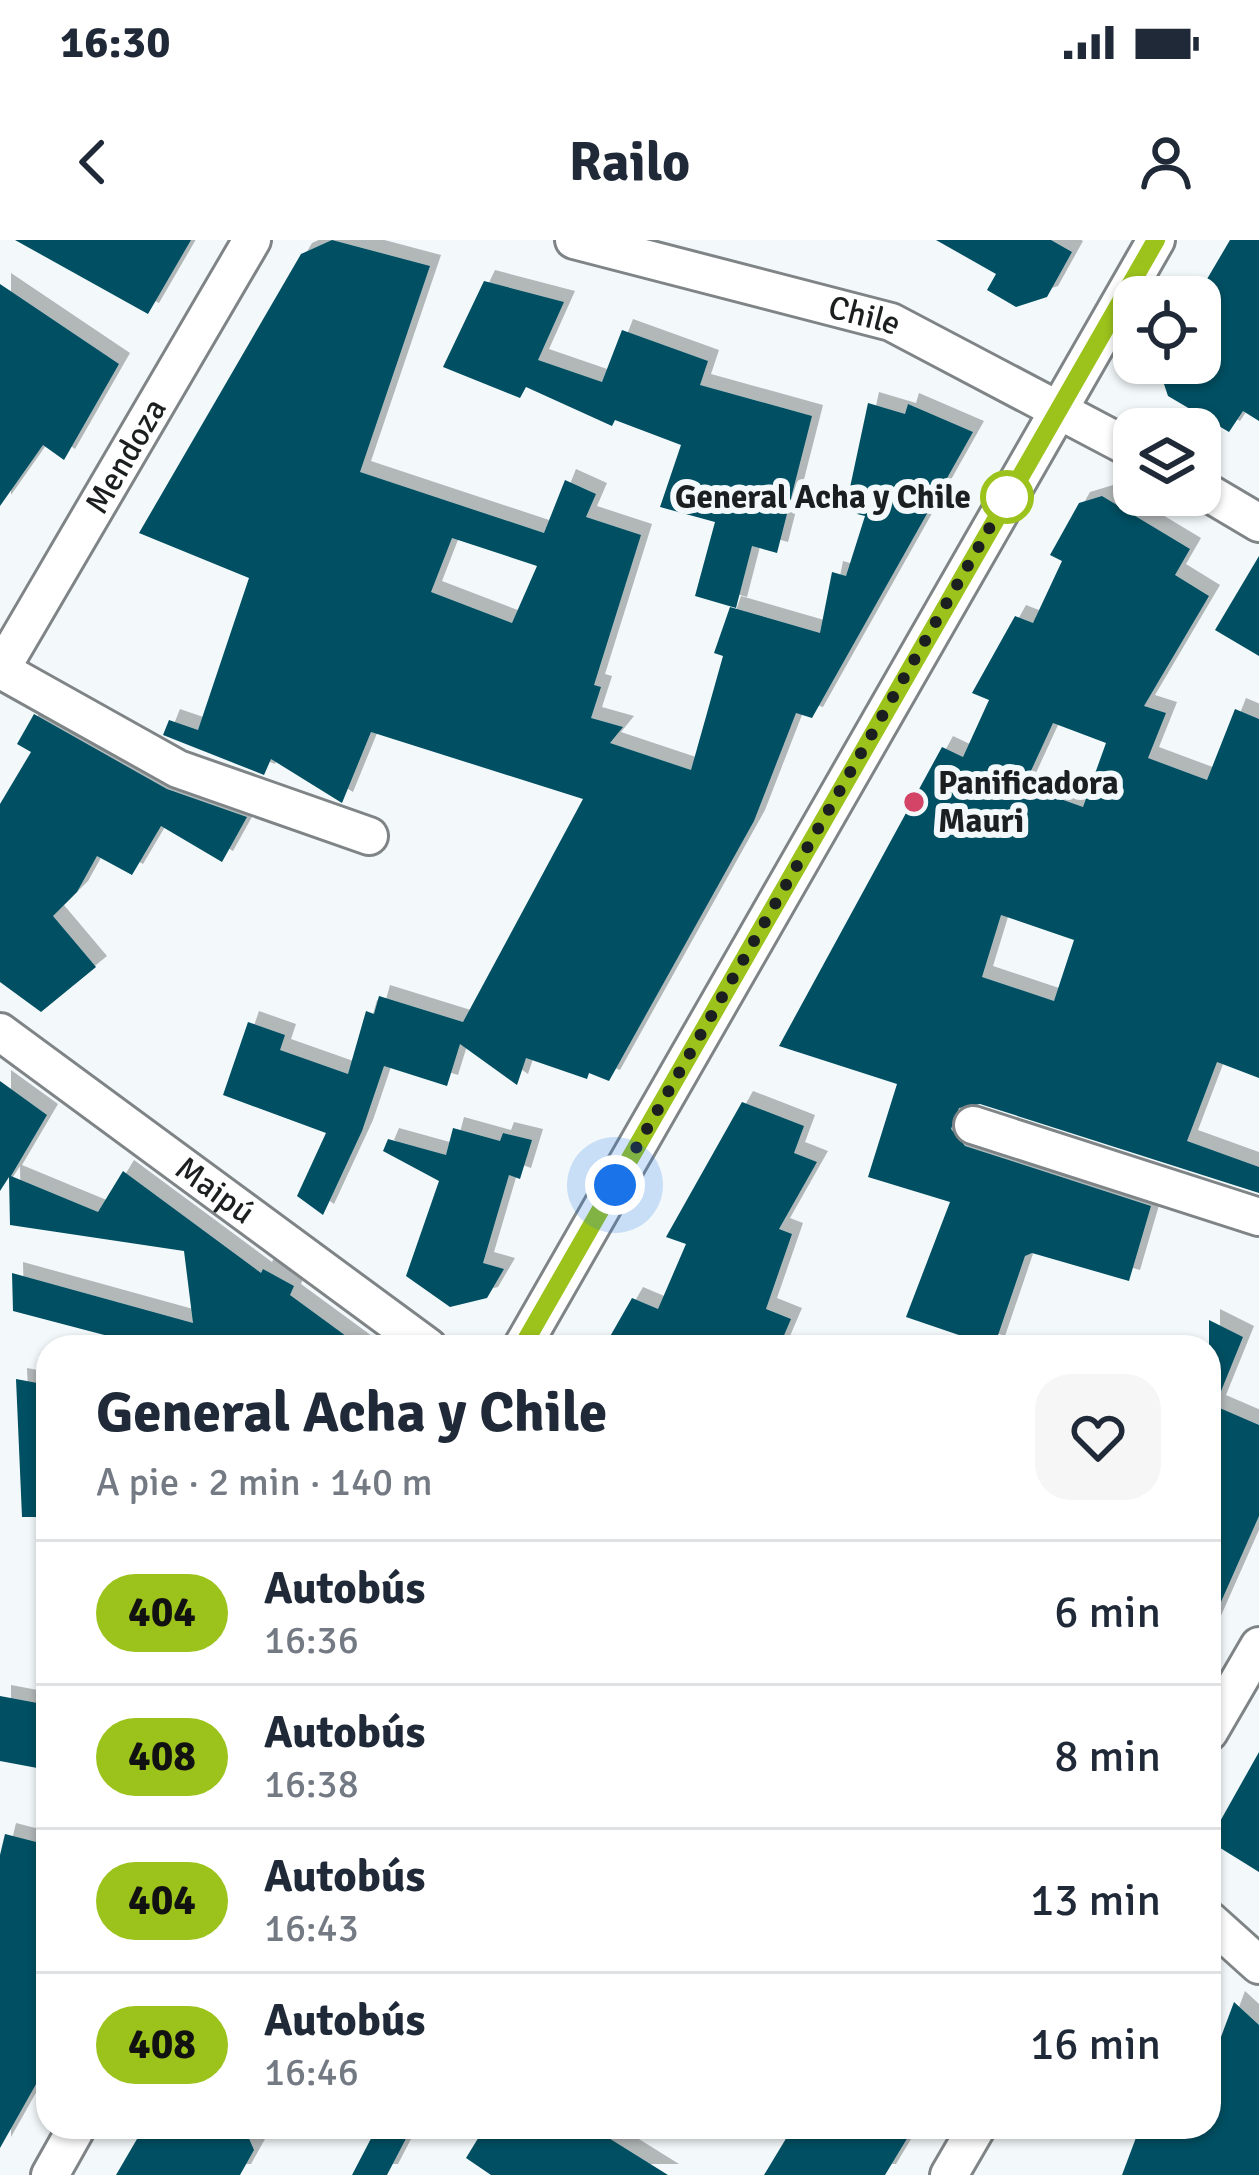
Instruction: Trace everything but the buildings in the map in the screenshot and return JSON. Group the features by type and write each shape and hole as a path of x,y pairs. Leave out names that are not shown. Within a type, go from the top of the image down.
{"street":[{"name":"Mendoza","path":"0,670 253,240"},
{"name":"Chile","path":"574,240 891,322 1113,438"},
{"path":"529,1335 1156,240"},
{"path":"1221,500 1259,523"},
{"path":"0,670 178,769 369,836"},
{"name":"Maipú","path":"0,1032 412,1335"},
{"path":"973,1125 1259,1217"},
{"path":"1221,1711 1259,1646"},
{"path":"1221,1931 1259,1965"},
{"path":"50,2175 70,2139"},
{"path":"949,2175 970,2139"}],"bus line":[{"name":"404","path":"529,1335 1156,240"}],"place":[{"name":"General Acha y Chile","path":"1007,497"},
{"name":"Panificadora Mauri","path":"914,802"}],"route":[{"path":"615,1185 1007,497"}]}
